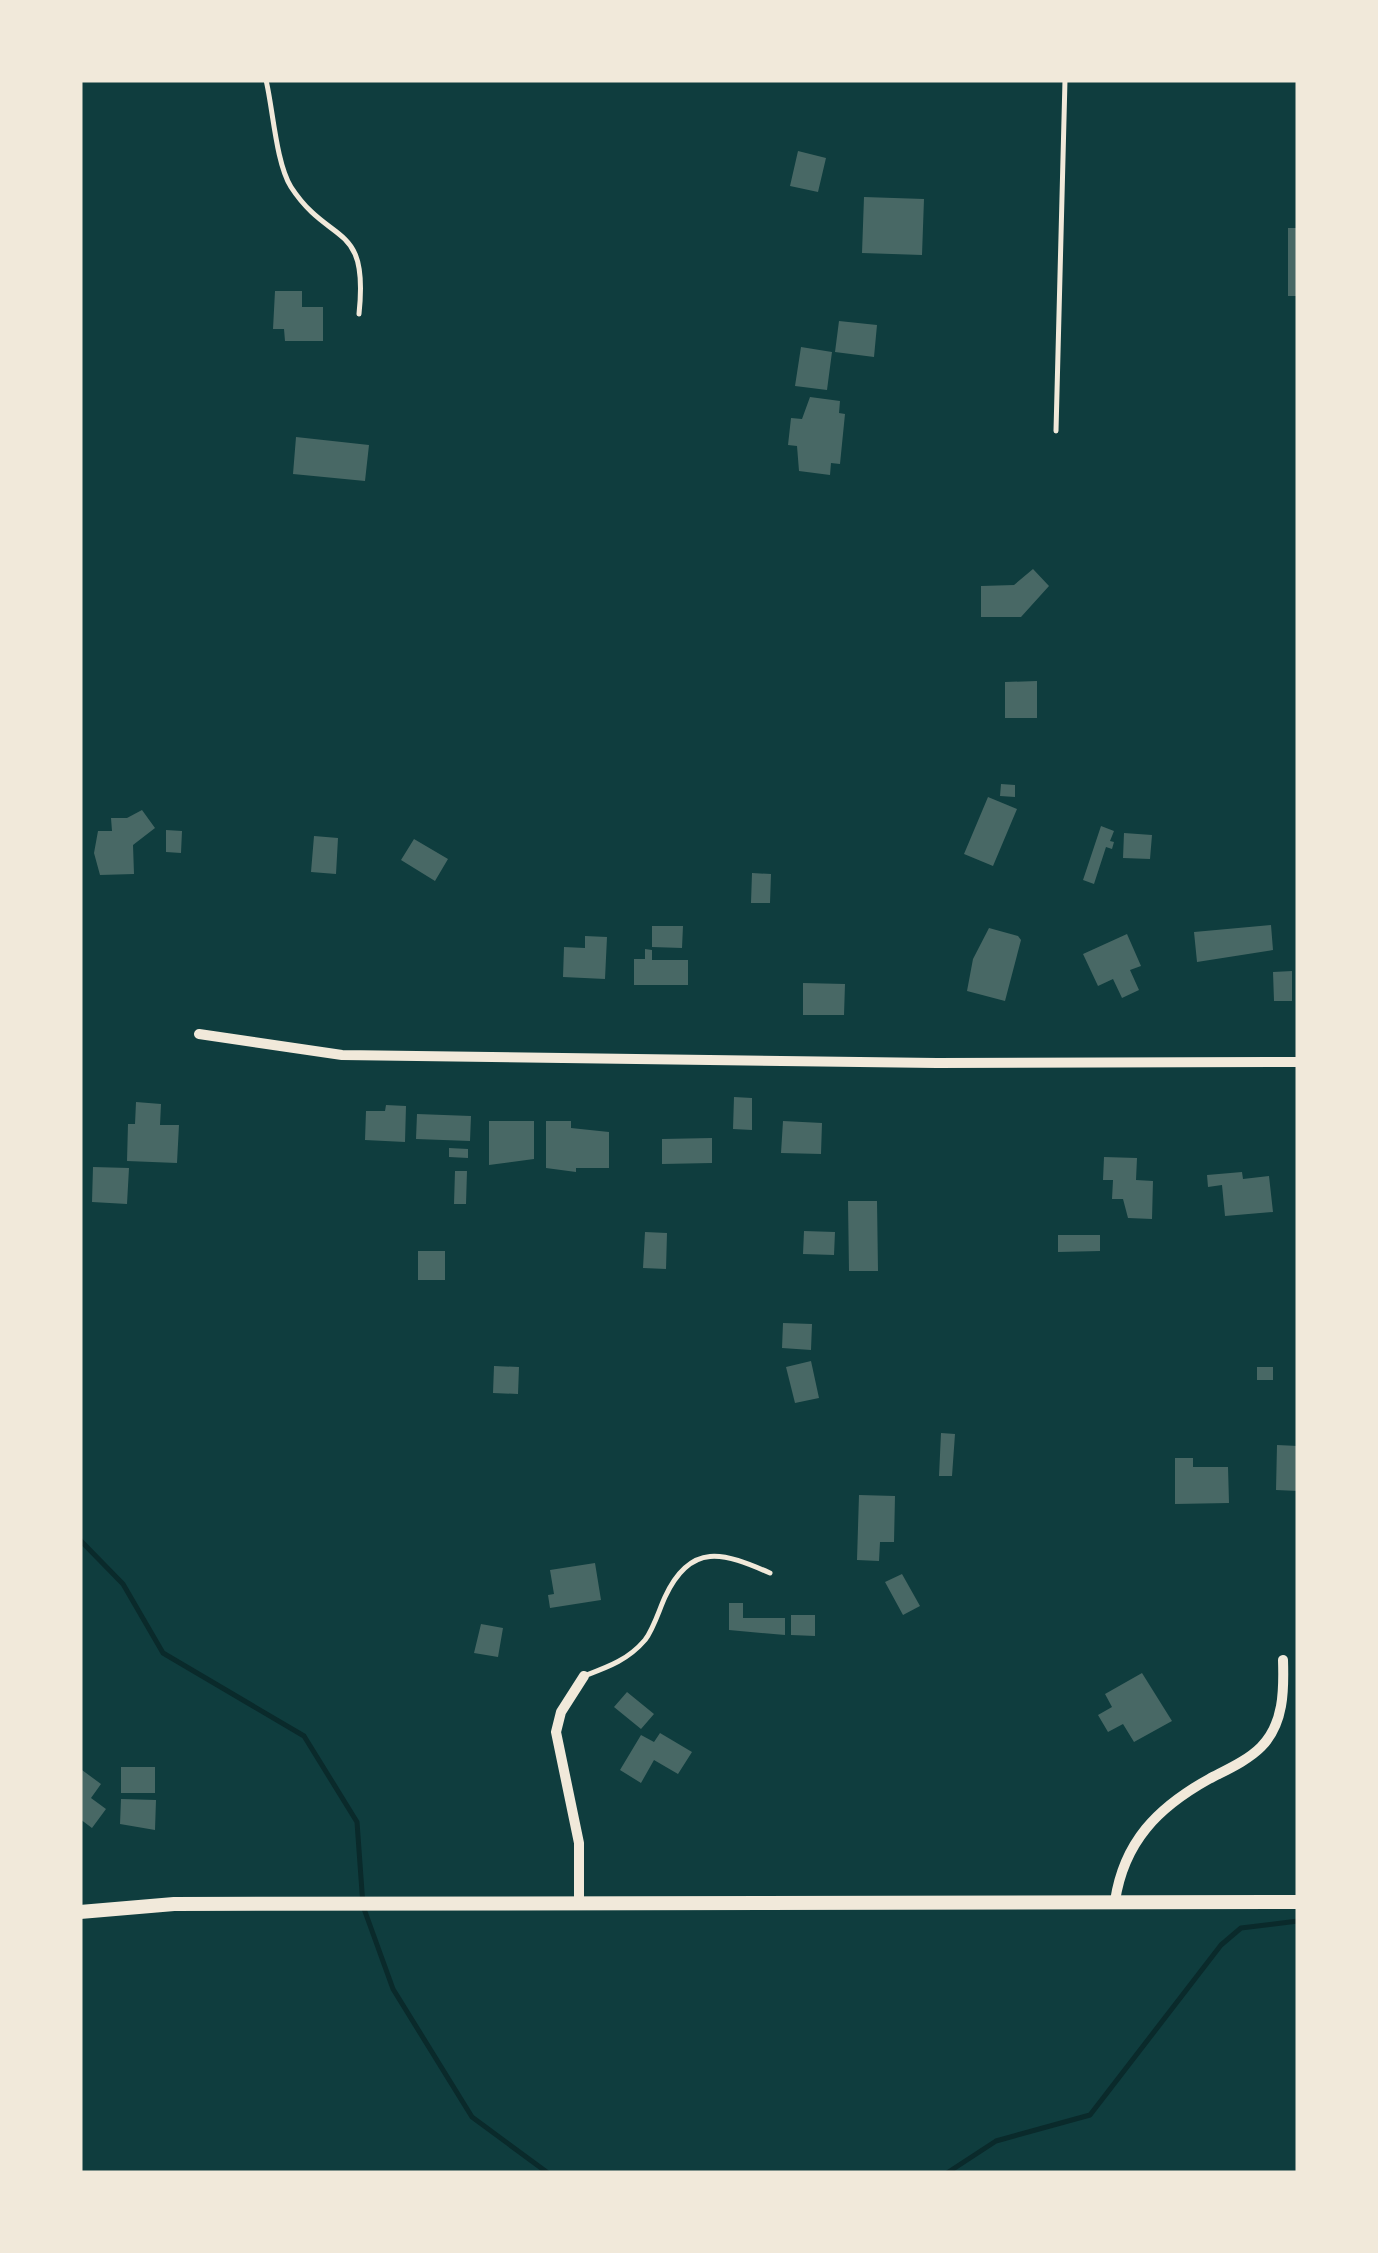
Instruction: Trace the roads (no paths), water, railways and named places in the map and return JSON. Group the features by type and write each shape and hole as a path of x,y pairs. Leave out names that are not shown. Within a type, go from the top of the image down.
{"street":[{"path":"199,1034 342,1055 936,1063 1298,1062"},
{"path":"1116,1902 1120,1867 1137,1837 1177,1801 1262,1746 1280,1710 1283,1660"},
{"path":"579,1902 579,1843 556,1732 561,1712 584,1676"},
{"path":"80,1912 174,1904 1298,1902"}],"lane":[{"path":"266,80 292,189 356,248 363,282 359,314"},
{"path":"1056,431 1065,80"},
{"path":"584,1676 623,1661 647,1638 668,1590 686,1567 703,1556 724,1554 770,1573"}],"waterway":[{"path":"80,1540 123,1584 163,1653 304,1736 357,1822 363,1906 393,1989 472,2117 548,2173"},
{"path":"947,2173 996,2141 1090,2115 1221,1945 1241,1928 1298,1921"}]}
